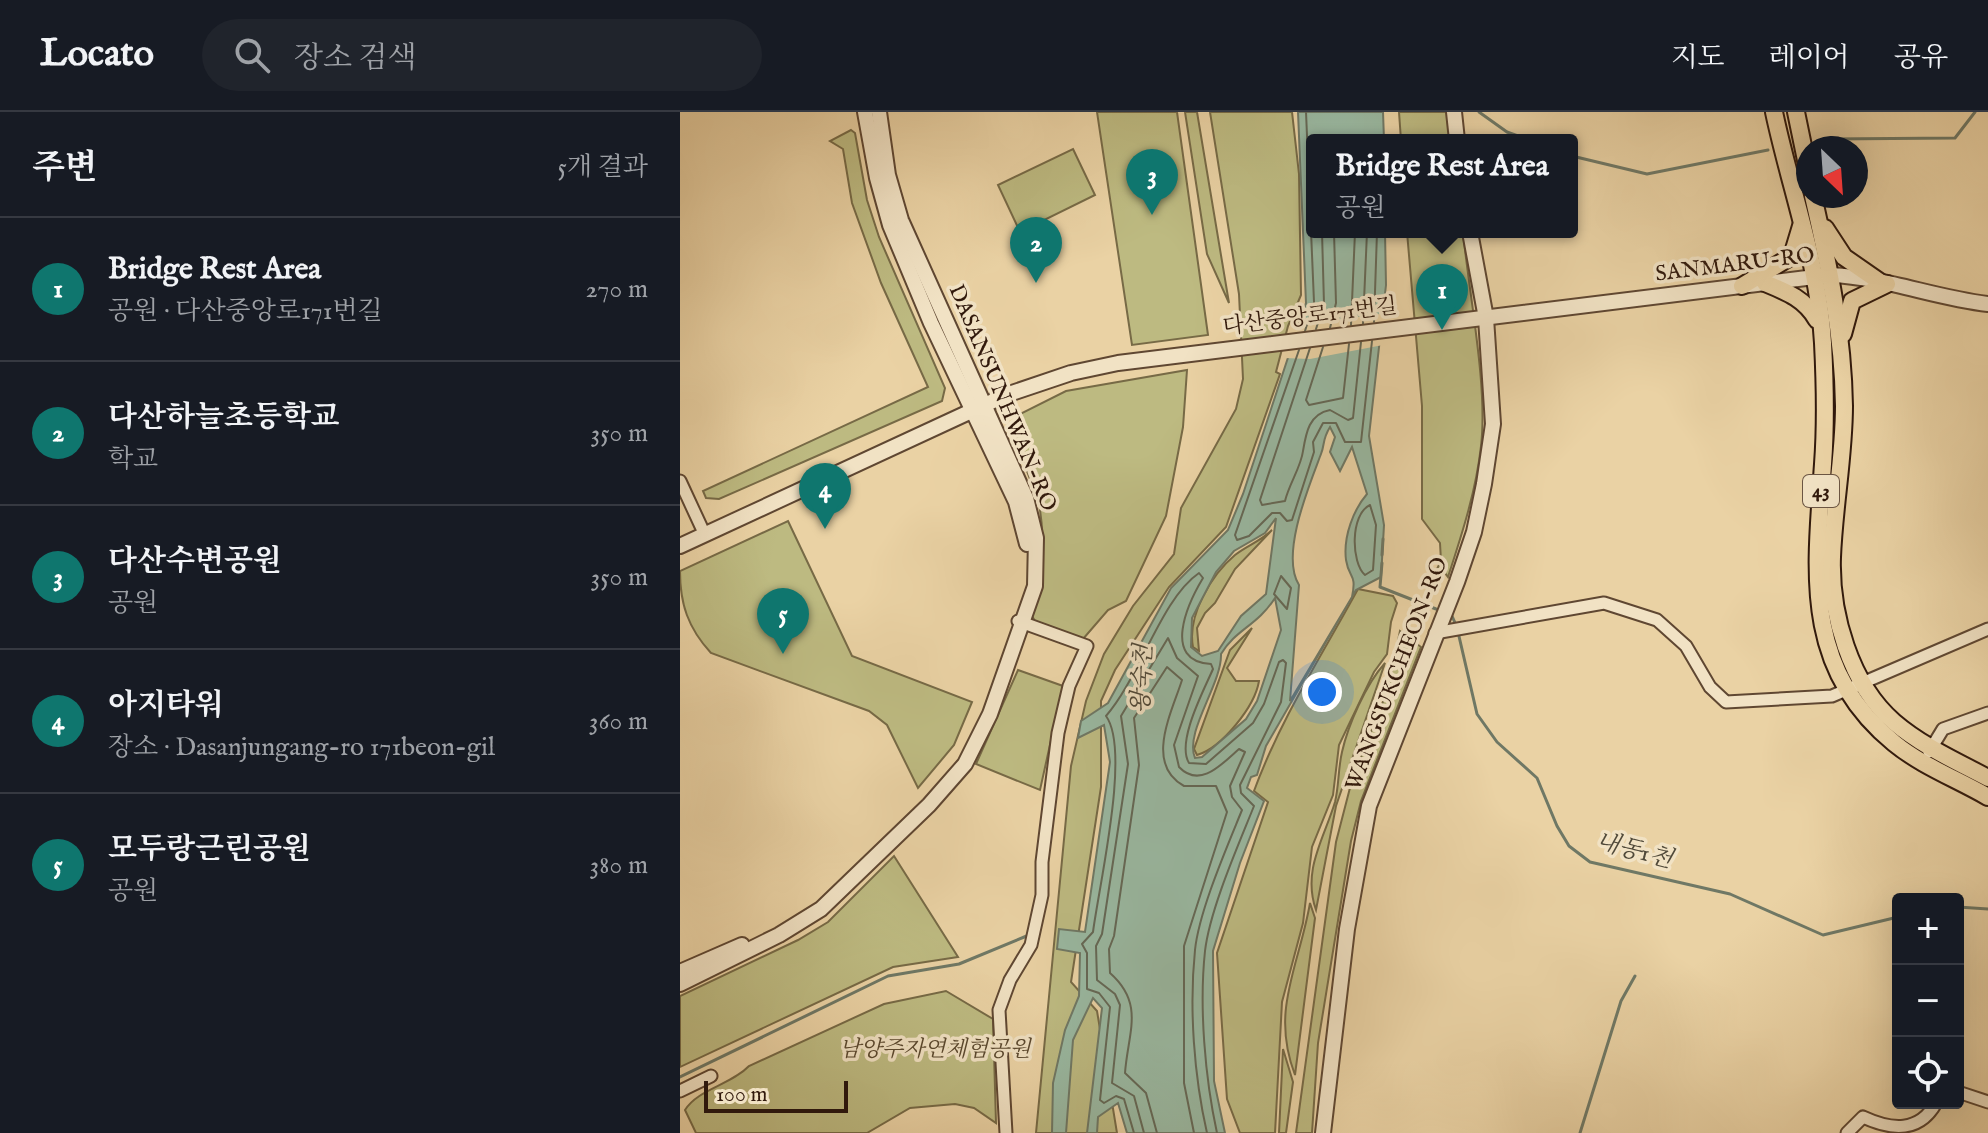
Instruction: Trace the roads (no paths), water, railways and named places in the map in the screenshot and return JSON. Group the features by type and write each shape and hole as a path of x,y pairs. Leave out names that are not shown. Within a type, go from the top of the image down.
{"main road":[{"name":"43","path":"1774,112 1801,225 1822,276 1841,339 1844,408 1832,586 1856,688"},
{"path":"1796,112 1801,136"},
{"name":"43","path":"1816,208 1822,276 1823,461 1815,557 1818,608 1856,688 1926,755 1988,797"},
{"path":"1817,214 1844,257 1884,283 1852,301 1841,339"},
{"path":"1742,286 1792,256 1801,225"},
{"path":"1765,283 1795,295 1811,309 1821,327"},
{"name":"43","path":"1926,755 1988,778"}],"street":[{"name":"DASANSUNHWAN-RO","path":"865,112 877,178 890,225 978,408"},
{"name":"DASANSUNHWAN-RO","path":"680,984 779,935 821,909 949,784 984,730 1020,622 1029,567 1025,530 901,220 888,175 879,112"},
{"path":"1454,112 1456,134"},
{"name":"WANGSUKCHEON-RO","path":"1323,1133 1347,929 1369,806 1442,632 1474,532 1484,484 1493,424 1471,238"},
{"name":"SANMARU-RO","path":"1481,318 1822,276 1884,283 1954,300 1988,304"},
{"name":"다산중앙로171번길","path":"680,546 978,408 1071,373 1186,355 1481,318"},
{"path":"680,481 705,535"},
{"path":"1442,632 1604,603 1657,620 1686,646 1710,687 1726,702 1832,696 1988,629"},
{"name":"DASANSUNHWAN-RO","path":"680,972 804,912 946,774 976,727 1020,622"},
{"path":"1006,1133 999,1010 1010,980 1031,945 1042,895 1042,862 1058,733 1069,686 1087,646 1020,622"},
{"path":"1926,755 1943,729 1988,713"},
{"path":"680,1091 711,1076"},
{"path":"1964,1094 1988,1102"},
{"path":"1847,1133 1863,1117 1883,1126 1910,1125 1927,1119 1933,1109"}],"water":[{"name":"왕숙천","path":"1298,112 1383,112 1384,134 1306,134 1306,238 1385,238 1386,285 1369,436 1384,525 1381,577 1356,590 1352,597 1354,584 1347,566 1346,542 1354,515 1367,494 1352,447 1340,471 1330,452 1335,437 1330,427 1294,539 1294,572 1299,585 1290,701 1351,599 1266,746 1257,775 1251,777 1247,788 1264,801 1240,863 1213,951 1214,1081 1225,1133 1127,1133 1118,1103 1098,1117 1097,1133 1087,1133 1102,1008 1093,998 1073,1040 1066,1133 1052,1133 1053,1083 1065,1030 1079,996 1080,953 1057,949 1059,929 1085,932 1110,762 1104,725 1078,738 1081,721 1108,703 1171,588 1228,530 1243,494 1306,303","holes":["1276,518 1266,594 1241,616 1218,651 1202,656 1191,647 1192,618 1216,572 1234,551 1265,533","1275,598 1281,630 1257,701 1246,719 1202,757 1195,758 1195,735 1216,679 1221,654"]}],"waterway":[{"path":"1479,112 1512,134"},
{"path":"1868,139 1955,138 1975,112"},
{"path":"1578,157 1647,174 1768,150"},
{"name":"내동1천","path":"1382,555 1383,539"},
{"name":"내동1천","path":"1382,563 1380,587 1436,609"},
{"name":"내동1천","path":"1452,616 1456,625"},
{"name":"내동1천","path":"1458,632 1477,714 1497,742 1537,778 1569,846 1590,862 1730,894 1823,935 1892,918"},
{"name":"내동1천","path":"1964,907 1988,909"},
{"path":"680,1077 888,976 959,964 1029,935"},
{"path":"1580,1133 1621,1001 1635,976"}],"place":[{"name":"다산수변공원","path":"1152,215"},
{"name":"다산하늘초등학교","path":"1036,283"},
{"name":"Bridge Rest Area","path":"1442,330"},
{"name":"아지타워","path":"825,529"},
{"name":"모두랑근린공원","path":"783,654"}],"park label":[{"name":"남양주자연체험공원","path":"935,1050"}]}
